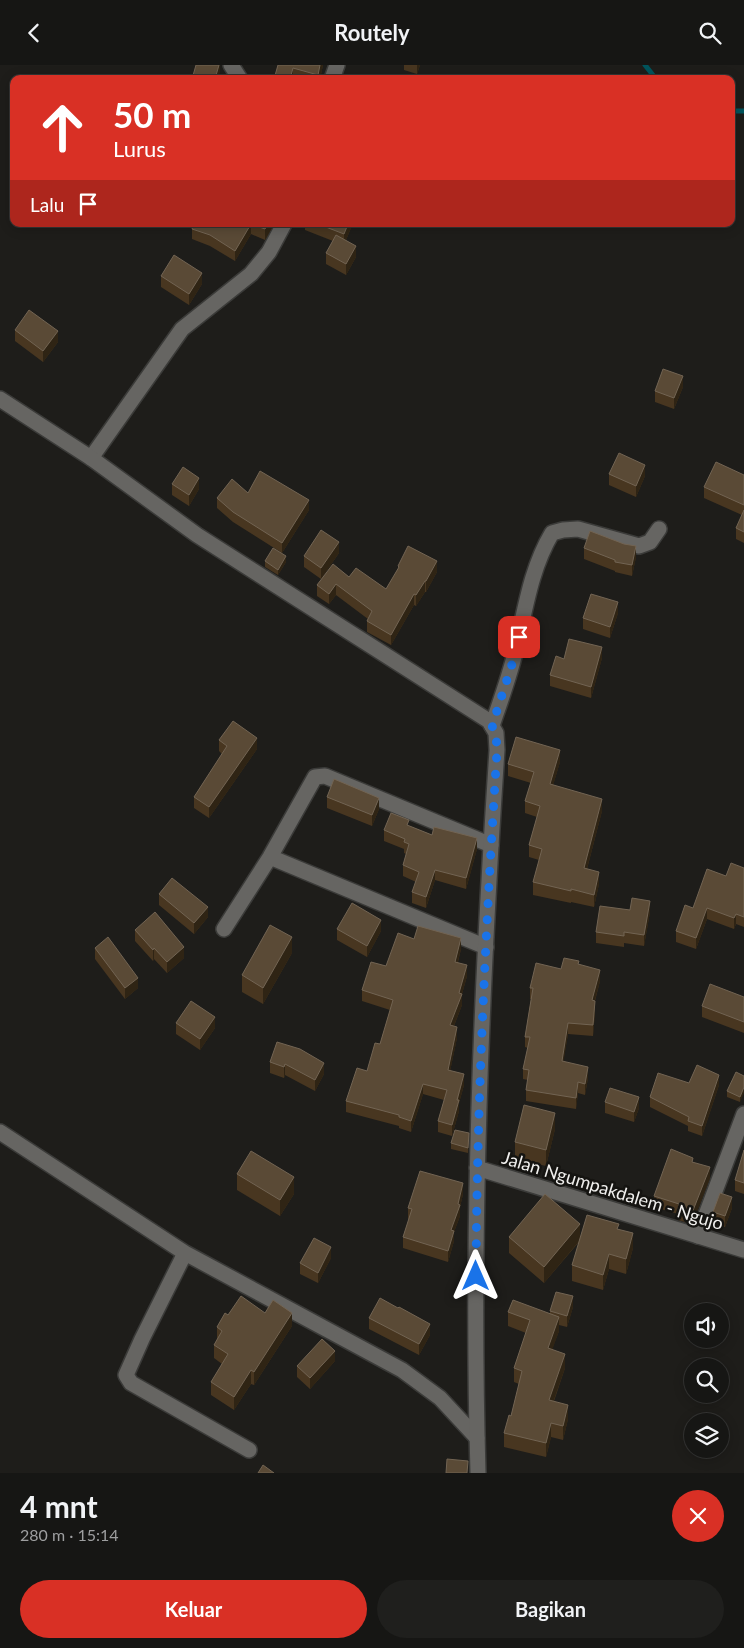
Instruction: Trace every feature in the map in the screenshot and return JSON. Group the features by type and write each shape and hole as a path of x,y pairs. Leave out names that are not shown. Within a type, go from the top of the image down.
{"street":[{"path":"91,459 182,329 251,273 269,252 282,227"},
{"path":"0,401 91,459 197,535 489,721 496,733 497,751 476,1168"},
{"path":"492,726 515,655 526,601 541,551 552,533 578,529 639,546 650,542 659,529"},
{"path":"224,929 270,857 316,777 325,776 491,845"},
{"path":"270,857 486,947"},
{"path":"698,1236 744,1114"},
{"path":"0,1132 186,1253 402,1370 440,1399 477,1437"},
{"name":"Jalan Ngumpakdalem - Ngujo","path":"478,1473 475,1348 476,1168 744,1250"},
{"path":"186,1253 142,1339 126,1375 131,1383 249,1450"}],"building":[{"path":"196,65 219,65 216,75 193,75"},
{"path":"278,65 320,65 318,75 293,68 291,75 275,75"},
{"path":"193,227 249,227 235,251 210,235 192,229"},
{"path":"326,227 347,227 344,234"},
{"path":"336,235 356,246 346,264 326,253"},
{"path":"174,255 202,273 189,294 161,276"},
{"path":"29,310 58,331 43,351 15,330"},
{"path":"663,369 683,376 674,398 655,391"},
{"path":"619,453 645,465 636,486 609,474"},
{"path":"716,462 744,475 744,505 704,487"},
{"path":"183,467 199,478 189,495 172,484"},
{"path":"260,471 309,500 282,543 233,512 217,498 232,479 248,493"},
{"path":"744,510 744,532 736,528"},
{"path":"321,530 339,542 321,568 304,556"},
{"path":"590,531 624,544 636,546 632,565 615,562 615,560 584,548"},
{"path":"408,546 437,561 426,581 416,595 414,594 391,635 367,621 372,611 336,584 329,594 317,585 333,564 349,577 356,568 386,589 399,567"},
{"path":"273,548 286,556 278,570 265,561"},
{"path":"591,594 618,602 610,627 583,618"},
{"path":"569,639 602,647 591,687 550,675 556,656 564,659"},
{"path":"233,721 257,738 209,807 194,797 227,746 219,740"},
{"path":"516,737 560,750 550,784 602,799 584,868 599,872 594,895 533,882 542,849 529,845 540,806 525,801 534,772 508,764"},
{"path":"334,779 379,798 372,815 327,797"},
{"path":"391,813 409,820 407,825 432,835 434,827 477,838 466,878 435,870 426,897 412,892 419,872 403,865 409,844 404,842 405,839 384,830"},
{"path":"731,863 744,868 744,917 736,914 734,918 707,908 696,938 676,931 685,905 693,908 707,869 726,876"},
{"path":"172,878 208,907 194,923 159,894"},
{"path":"632,898 650,901 644,935 624,932 624,936 596,932 600,906 630,910"},
{"path":"352,903 381,920 367,946 337,929"},
{"path":"155,912 184,947 167,962 135,930"},
{"path":"270,925 292,937 263,988 242,975"},
{"path":"418,926 461,938 455,962 467,965 459,993 462,994 450,1025 457,1027 448,1070 464,1074 452,1125 438,1121 447,1090 423,1084 411,1121 399,1117 399,1115 346,1101 357,1068 367,1071 375,1043 380,1044 393,1000 362,990 371,962 386,966 398,933 414,939"},
{"path":"108,937 138,978 125,988 95,948"},
{"path":"564,958 579,961 578,964 600,970 592,1000 595,1001 593,1025 568,1023 562,1061 588,1067 585,1084 578,1082 576,1098 526,1090 529,1070 523,1069 530,1037 525,1037 533,988 530,988 536,963 561,969"},
{"path":"710,984 744,997 744,1022 702,1006"},
{"path":"191,1001 215,1017 200,1039 176,1023"},
{"path":"277,1042 300,1049 324,1063 315,1080 285,1064 284,1067 270,1062"},
{"path":"697,1065 719,1075 702,1126 688,1121 689,1117 650,1097 658,1073 689,1083"},
{"path":"736,1072 744,1076 744,1087 740,1097 727,1091"},
{"path":"610,1088 639,1097 634,1112 605,1102"},
{"path":"524,1105 555,1113 546,1150 515,1142"},
{"path":"455,1130 469,1133 468,1148 451,1143"},
{"path":"671,1149 693,1158 692,1162 710,1167 692,1213 678,1209 679,1204 654,1196"},
{"path":"744,1150 744,1183 735,1180"},
{"path":"251,1151 294,1177 280,1200 237,1174"},
{"path":"420,1171 463,1183 458,1204 460,1205 451,1230 454,1231 448,1251 403,1237 412,1209 408,1208"},
{"path":"720,1193 732,1197 725,1216 713,1212"},
{"path":"545,1194 580,1224 544,1267 509,1237"},
{"path":"587,1215 619,1224 617,1229 633,1233 626,1259 609,1254 603,1275 572,1265"},
{"path":"314,1238 331,1247 318,1273 300,1263"},
{"path":"556,1292 573,1296 567,1316 550,1311"},
{"path":"241,1296 265,1313 273,1300 292,1313 254,1372 251,1370 234,1397 211,1382 228,1354 214,1345 222,1331 217,1327 225,1313 228,1315"},
{"path":"380,1298 430,1324 419,1344 369,1318"},
{"path":"513,1300 559,1317 548,1348 565,1354 549,1400 568,1405 563,1426 551,1423 546,1443 504,1433 509,1415 511,1416 522,1371 514,1368 530,1320 508,1312"},
{"path":"322,1339 335,1351 310,1378 297,1366"},
{"path":"447,1459 468,1461 467,1473 446,1473"},
{"path":"263,1465 274,1473 258,1473"}],"waterway":[{"path":"645,65 653,75"},
{"path":"735,111 744,111"}],"route":[{"path":"476,1276 476,1168 489,875 497,751 496,733 492,726 519,637"}]}
